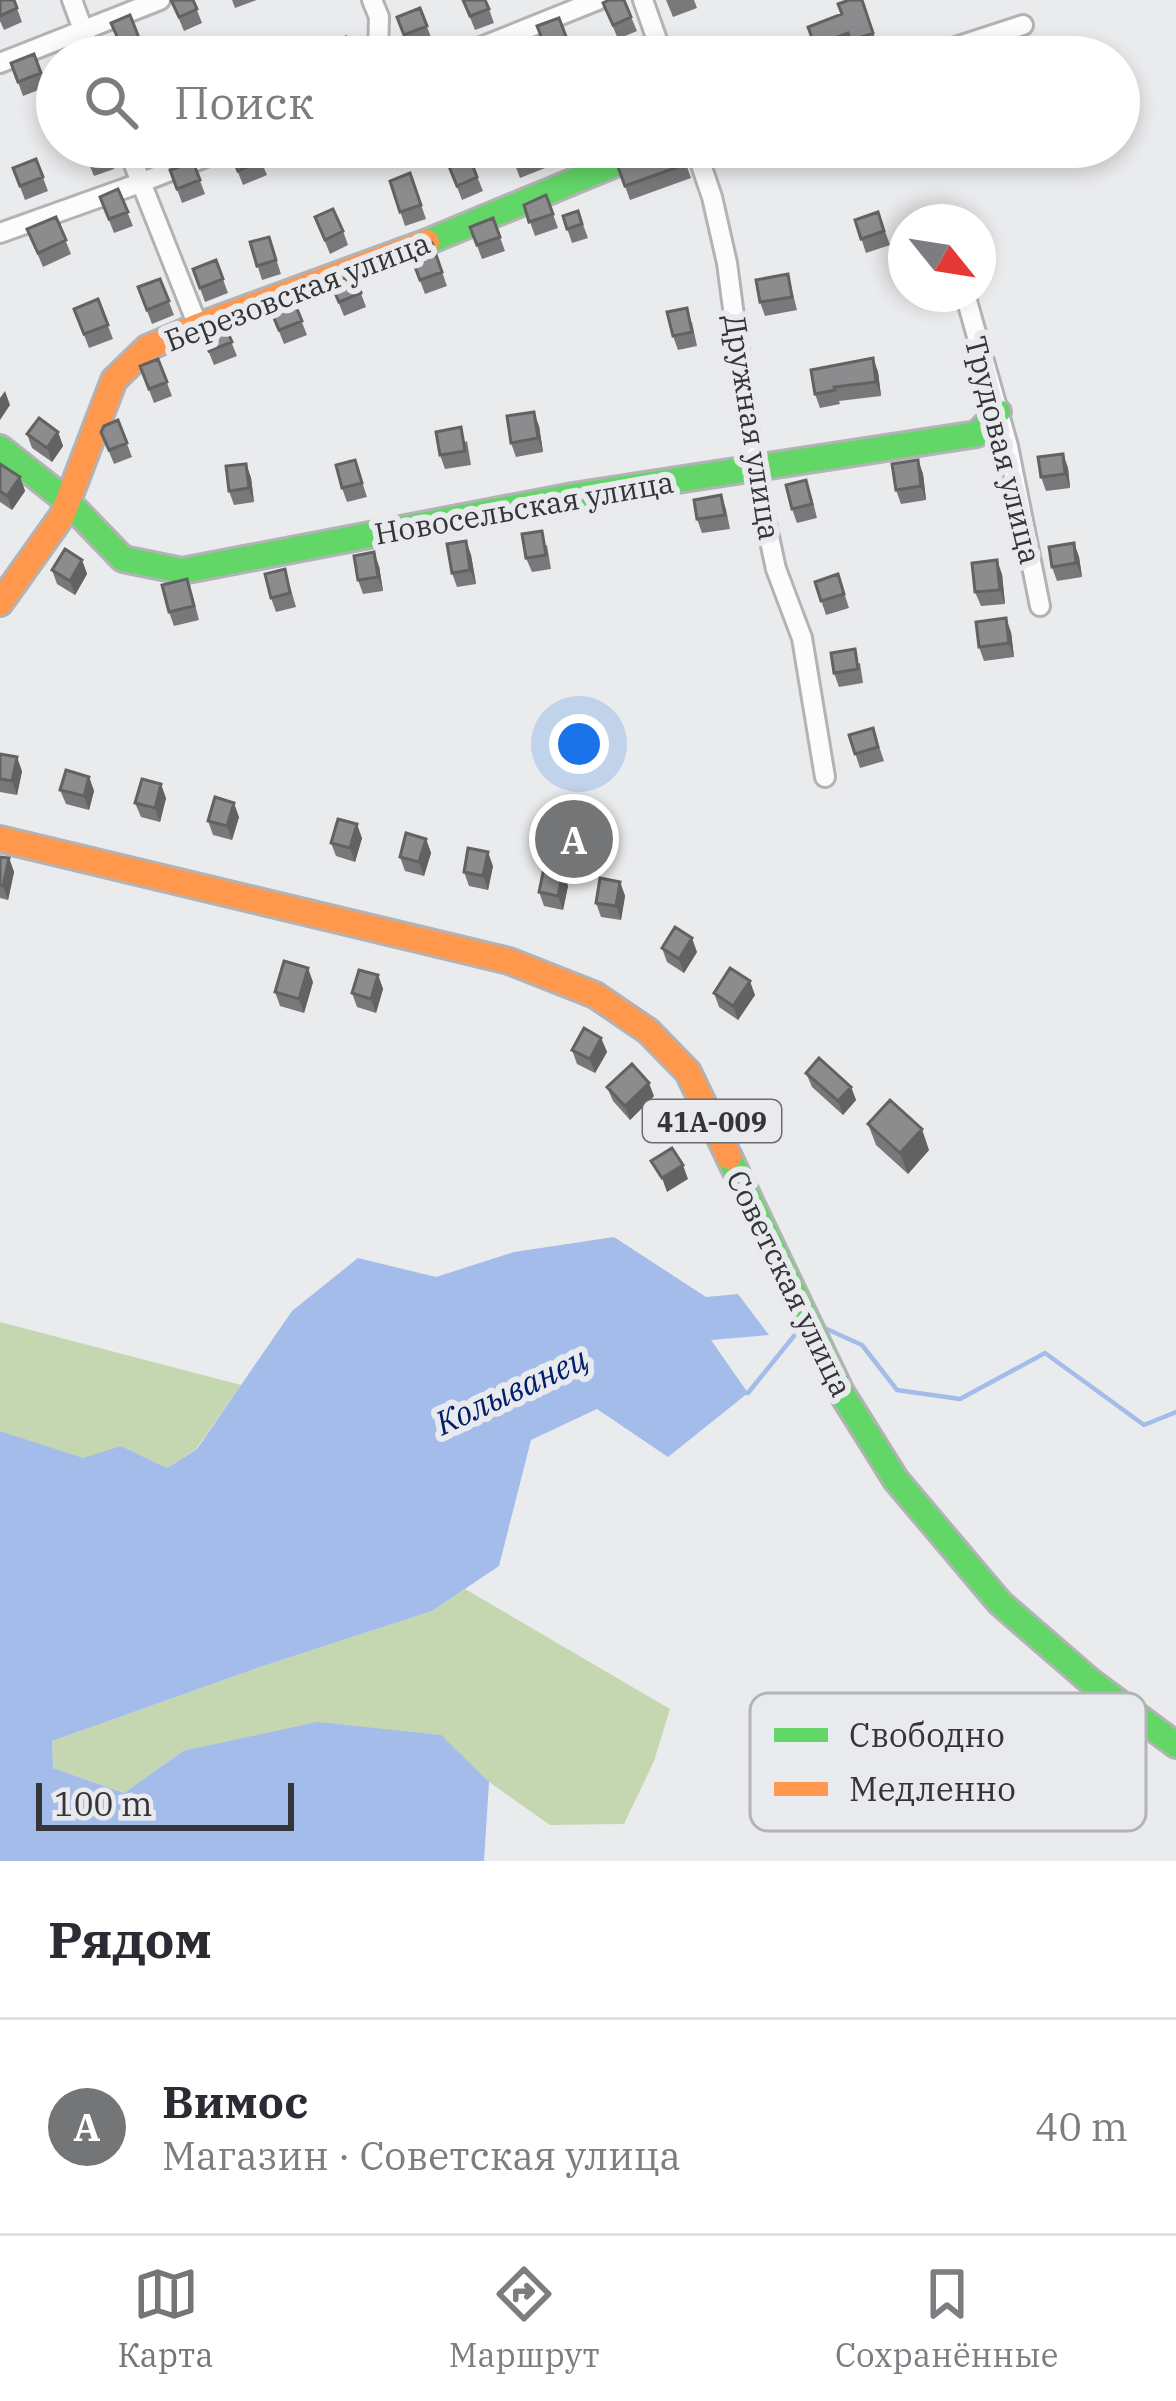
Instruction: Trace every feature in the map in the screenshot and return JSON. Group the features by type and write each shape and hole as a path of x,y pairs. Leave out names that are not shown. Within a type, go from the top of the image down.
{"street":[{"path":"72,0 85,36"},
{"path":"68,36 160,0"},
{"path":"372,0 380,17 379,36"},
{"path":"508,36 598,0"},
{"path":"643,0 656,36"},
{"path":"991,36 1023,26"},
{"path":"0,63 36,49"},
{"path":"135,168 199,326"},
{"path":"0,232 178,168"},
{"name":"Березовская улица","path":"0,603 62,516 114,380 147,348 457,231 606,168"},
{"name":"Дружная улица","path":"702,168 727,263 754,467 776,569 802,638 824,777"},
{"name":"Трудовая улица","path":"970,312 1008,446 1040,606"},
{"name":"Новосельская улица","path":"0,448 68,501 122,559 182,571 573,496 977,434 998,412"},
{"name":"Советская улица","path":"0,839 509,961 596,995 648,1031 688,1072 842,1392 896,1480 1000,1603 1106,1693"},
{"name":"Советская улица","path":"1146,1723 1176,1745"}],"green space":[{"path":"0,1322 241,1385 196,1449 167,1468 121,1446 84,1459 0,1431"},
{"path":"465,1589 670,1709 654,1761 624,1824 550,1825 489,1782 440,1735 183,1751 124,1793 53,1768 52,1741 432,1611"}],"water":[{"path":"614,1237 706,1297 738,1294 769,1335 711,1340 748,1393 668,1457 597,1409 531,1440 499,1566 432,1611 52,1741 53,1768 124,1793 183,1751 317,1722 441,1735 489,1782 484,1861 0,1861 0,1431 83,1458 121,1446 167,1468 197,1449 292,1311 358,1258 436,1277 514,1252"}],"building":[{"path":"0,0 14,0 17,8 0,16"},
{"path":"171,0 193,0 197,9 179,17"},
{"path":"463,0 485,0 489,9 470,16"},
{"path":"624,0 631,17 613,25 603,3"},
{"path":"862,0 873,33 811,36 808,27 842,14 838,4"},
{"path":"420,8 427,26 404,35 397,17"},
{"path":"130,15 138,36 117,36 111,23"},
{"path":"559,18 566,36 541,36 537,26"},
{"path":"34,54 36,75 18,82 11,63"},
{"path":"36,159 43,177 20,186 13,168"},
{"path":"195,168 200,180 177,189 170,170"},
{"path":"450,168 474,168 477,177 457,186"},
{"path":"618,168 675,168 625,186"},
{"path":"410,173 421,205 400,212 390,181"},
{"path":"118,189 128,212 109,219 100,197"},
{"path":"546,195 553,214 529,222 524,205"},
{"path":"333,209 343,231 325,240 315,217"},
{"path":"578,211 582,224 567,229 563,216"},
{"path":"878,212 884,231 861,239 855,220"},
{"path":"56,217 66,240 38,253 27,229"},
{"path":"493,218 500,237 477,245 470,227"},
{"path":"269,237 276,260 257,266 250,242"},
{"path":"432,243 442,272 420,280 409,251"},
{"path":"216,260 223,279 200,288 193,269"},
{"path":"788,274 792,297 760,302 756,280"},
{"path":"354,275 361,293 339,302 331,284"},
{"path":"160,279 169,301 147,310 138,287"},
{"path":"292,297 302,321 279,330 269,306"},
{"path":"98,299 108,325 84,334 74,309"},
{"path":"687,308 692,332 673,336 667,312"},
{"path":"224,324 232,342 209,351 201,333"},
{"path":"873,358 876,382 815,394 811,370"},
{"path":"158,359 167,382 149,389 140,366"},
{"path":"534,412 538,438 511,443 507,416"},
{"path":"39,418 58,432 47,448 27,434"},
{"path":"118,420 127,443 109,450 101,432"},
{"path":"461,427 465,451 440,455 436,432"},
{"path":"1063,454 1065,474 1041,477 1038,457"},
{"path":"355,460 362,483 342,488 336,465"},
{"path":"918,460 921,486 896,490 892,464"},
{"path":"0,464 20,477 7,496 0,491"},
{"path":"246,464 249,488 229,491 226,466"},
{"path":"806,480 812,504 792,509 786,485"},
{"path":"721,495 725,515 697,519 694,500"},
{"path":"542,531 546,555 526,558 522,534"},
{"path":"466,541 470,570 452,573 447,544"},
{"path":"1074,543 1076,563 1052,567 1049,547"},
{"path":"65,549 82,560 70,581 52,570"},
{"path":"374,552 378,577 358,580 354,556"},
{"path":"997,560 1000,590 975,592 972,563"},
{"path":"285,569 290,593 271,598 265,574"},
{"path":"838,574 844,594 821,601 815,582"},
{"path":"187,579 194,606 169,612 162,585"},
{"path":"1006,618 1009,643 979,647 976,622"},
{"path":"855,649 858,669 834,673 831,653"},
{"path":"873,728 878,747 855,754 849,735"},
{"path":"0,754 17,757 12,781 0,779"},
{"path":"66,770 89,777 84,796 60,790"},
{"path":"142,779 161,784 155,808 135,803"},
{"path":"215,797 234,803 227,826 208,821"},
{"path":"338,819 357,824 350,848 331,843"},
{"path":"406,833 426,839 419,862 400,857"},
{"path":"468,848 488,852 483,876 464,872"},
{"path":"0,857 9,858 3,886 0,885"},
{"path":"544,868 563,872 558,896 539,892"},
{"path":"600,878 620,882 616,906 596,903"},
{"path":"675,927 692,938 679,959 662,948"},
{"path":"284,961 308,968 299,999 275,992"},
{"path":"730,968 750,981 733,1006 714,993"},
{"path":"359,970 378,975 371,999 352,993"},
{"path":"584,1028 601,1038 590,1059 572,1050"},
{"path":"819,1058 851,1087 838,1101 806,1073"},
{"path":"632,1064 649,1083 625,1106 607,1087"},
{"path":"890,1100 922,1129 900,1153 868,1124"},
{"path":"672,1148 683,1165 662,1178 651,1161"}],"waterway":[{"name":"Колыванец","path":"820,1326 862,1345 897,1390 960,1399 1045,1353 1144,1425 1176,1412"},
{"name":"Колыванец","path":"743,1392 748,1393 798,1331"}],"traffic: fast":[{"path":"427,242 605,168"},
{"path":"0,448 67,501 123,559 182,571 573,496 977,434 998,412"},
{"path":"729,1157 841,1392 896,1480 1000,1603 1106,1693"},
{"path":"1146,1723 1176,1745"}],"traffic: slow":[{"path":"0,603 62,516 114,380 147,348 427,242"},
{"path":"0,839 509,961 595,995 648,1031 688,1072 729,1157"}],"place":[{"name":"Вимос","path":"574,839"}]}
